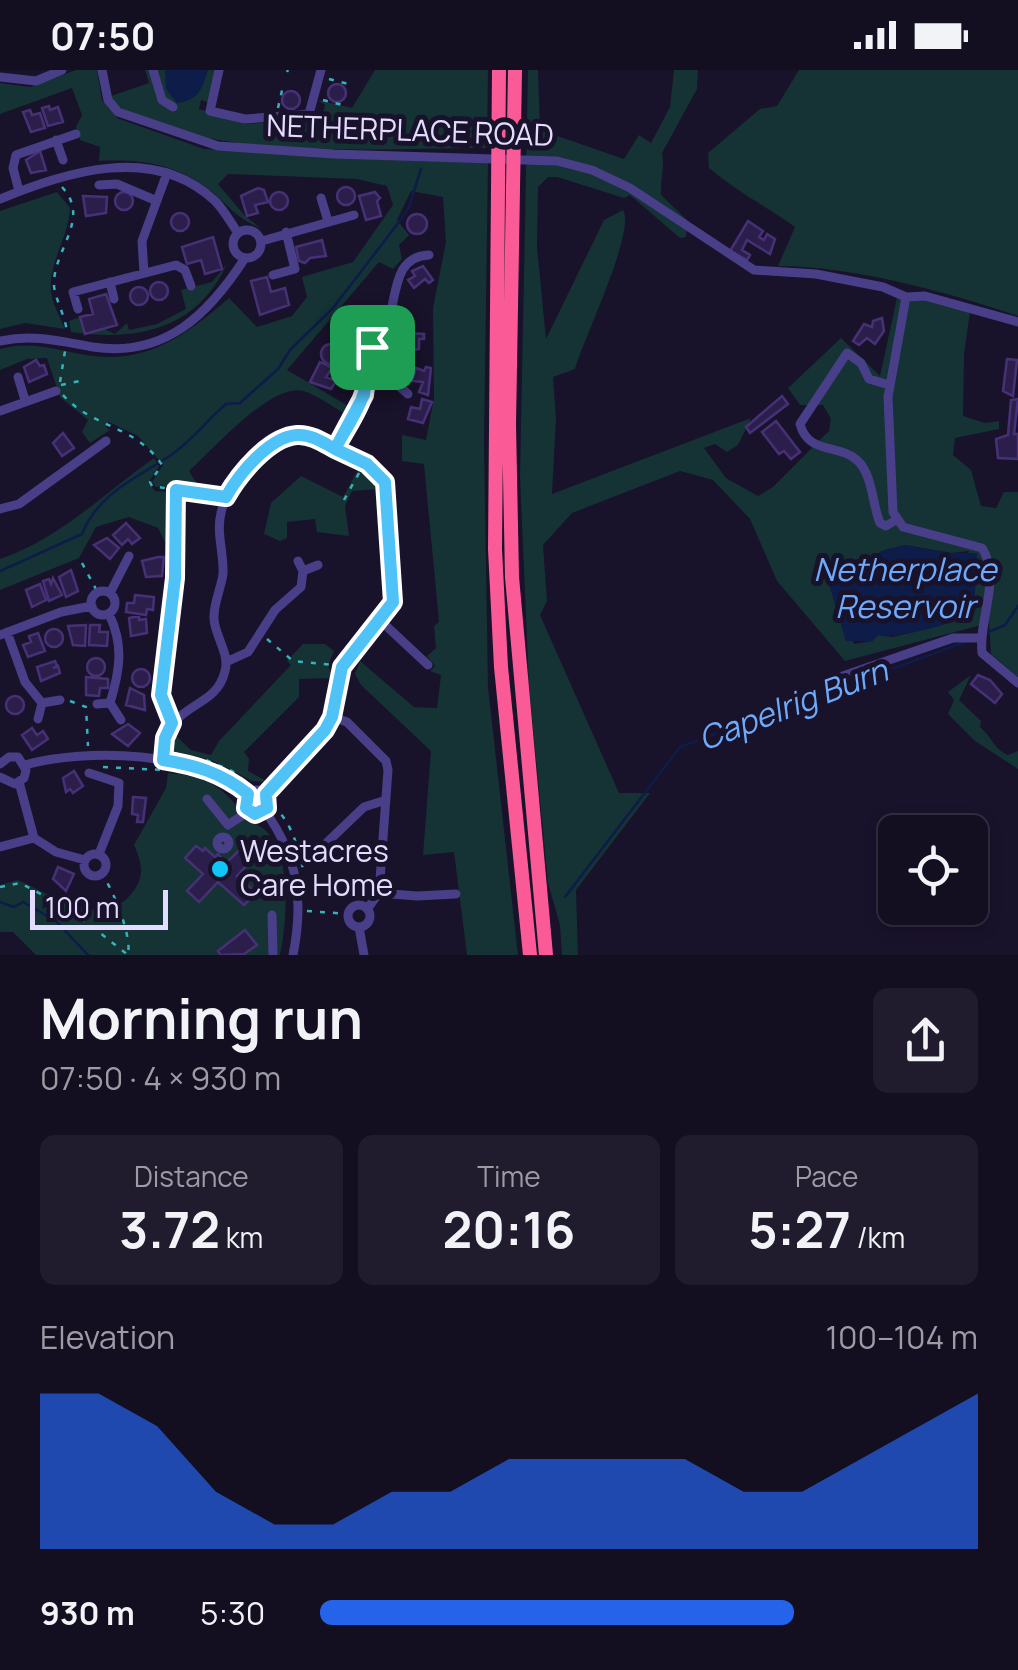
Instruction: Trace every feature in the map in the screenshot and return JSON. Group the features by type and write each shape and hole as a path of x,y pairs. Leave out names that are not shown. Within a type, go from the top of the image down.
{"highway":[{"path":"498,70 506,146"},
{"path":"514,70 506,146 513,618 546,955"},
{"path":"506,164 495,549 502,682 530,955"}],"street":[{"path":"0,77 36,81 62,70"},
{"name":"NETHERPLACE ROAD","path":"102,70 108,100 118,112 200,142 321,154 558,161 592,170 630,188 754,270 816,274 882,287 906,297 926,296 1018,322"},
{"path":"152,70 162,100 173,107"},
{"path":"220,70 210,111 245,119 309,114 320,75"},
{"path":"19,192 13,168 16,155 76,134"},
{"path":"56,140 63,160"},
{"path":"0,199 112,166 149,169 194,187 215,202 238,233"},
{"path":"144,273 142,241 166,176"},
{"path":"99,185 117,184 157,201"},
{"path":"321,198 328,222"},
{"path":"0,341 40,336 121,348 156,341 203,314 245,258 257,255 262,242 354,215"},
{"path":"238,233 251,230 262,242"},
{"path":"273,275 295,269 286,232"},
{"path":"238,233 233,246 245,258"},
{"path":"405,246 411,258"},
{"path":"408,394 371,367 357,364 356,352 385,337 399,273 411,258 429,255"},
{"path":"78,309 73,292 176,264 186,270 190,286"},
{"path":"110,282 114,299"},
{"path":"896,520 889,455 890,386 906,297"},
{"path":"335,449 364,395 378,356 372,347"},
{"path":"890,386 868,379 862,363 848,353 800,424 808,441 855,458 868,477 880,523 886,526 896,520"},
{"path":"18,377 25,400"},
{"path":"0,411 58,388"},
{"path":"163,760 165,738 172,723 217,686 226,662 214,619 222,580 220,514 226,497 235,480 280,440 305,436 365,463 385,482 394,593 382,622 342,667 332,717 317,741 266,794"},
{"path":"81,442 89,453"},
{"path":"0,510 19,504 106,442"},
{"path":"896,520 913,530 982,548 990,575 980,638 982,653 1018,683"},
{"path":"92,606 100,614 108,614 115,606 110,593 129,556"},
{"path":"226,662 248,652 275,610 300,587 300,566 318,565"},
{"path":"92,606 98,592 110,593"},
{"path":"42,703 25,682 3,634 60,612 92,606"},
{"path":"108,614 118,634 120,657 110,702 121,720"},
{"path":"382,622 426,657"},
{"path":"834,679 953,638 980,638"},
{"path":"42,703 60,700"},
{"path":"97,704 110,702"},
{"path":"38,718 42,703"},
{"path":"332,717 347,722 386,761 379,892 367,908 369,922 360,927"},
{"path":"0,748 2,761 18,757 25,765 25,775 19,782 7,783 0,777"},
{"path":"25,765 68,757 163,760 204,769 248,794"},
{"path":"90,770 119,783 134,777"},
{"path":"19,782 34,838 56,852 85,860 99,854 118,806 119,783"},
{"path":"249,810 245,801 255,790 266,794 269,801 265,811"},
{"path":"207,799 228,824"},
{"path":"316,853 364,807 386,800"},
{"path":"224,837 228,824 249,810 265,811"},
{"path":"265,811 282,836 299,890 293,955"},
{"path":"0,848 34,838"},
{"path":"329,842 339,854"},
{"path":"85,860 88,874 102,874 106,861 99,854"},
{"path":"379,892 408,896 456,894"},
{"path":"408,896 408,908"},
{"path":"360,927 350,922 349,914 357,906 367,908"},
{"path":"271,955 272,916"},
{"path":"360,927 364,955"}],"path":[{"path":"320,75 351,86"},
{"path":"276,118 284,86"},
{"path":"314,98 346,106"},
{"path":"58,388 67,341 54,286 56,268 73,222 74,205 62,188"},
{"path":"58,388 84,380"},
{"path":"58,388 74,406 136,436 162,465 152,486 226,497"},
{"path":"344,500 365,463"},
{"path":"172,723 161,695 175,578 176,490"},
{"path":"82,563 98,592"},
{"path":"261,634 294,661 312,660 342,667"},
{"path":"60,700 86,707 88,748"},
{"path":"90,770 172,771"},
{"path":"0,887 20,882 71,910 128,955 126,931 116,910 112,888 102,874"},
{"path":"307,911 349,914"}],"green space":[{"path":"76,70 97,70 102,100 117,118 204,149 488,163 484,443 488,687 518,955 467,955 454,852 423,855 431,751 361,685 355,674 360,661 414,707 437,708 441,675 430,671 435,666 427,656 436,648 434,626 439,622 424,464 402,461 402,435 426,440 434,398 433,308 446,242 443,197 411,191 397,220 409,235 399,245 402,259 393,269 379,262 287,370 350,407 346,414 304,391 275,397 243,420 189,471 199,487 156,487 152,482 163,465 138,436 109,422 106,427 110,430 90,443 82,432 88,420 60,397 47,358 27,359 0,370 0,349 41,346 107,357 142,353 188,331 229,298 257,327 292,316 307,297 302,277 353,262 393,205 387,186 357,179 228,174 218,184 245,216 261,228 240,217 198,182 172,169 144,162 99,161 100,147 80,140 76,127 82,115 72,88 0,114 0,83 30,87"},
{"path":"145,70 216,70 208,102 201,100 199,109 245,124 312,119 315,113 323,114 325,105 318,100 352,108 375,70 488,70 487,148 295,148 195,135 151,123 115,104 111,96 149,83"},
{"path":"528,70 538,70 540,130 624,159 639,135 651,143 670,107 674,70 698,70 697,89 662,153 661,195 687,220 686,237 680,238 630,195 624,198 557,177 548,177 538,187 537,247 546,339 604,220 623,210 625,222 616,261 575,369 553,377 556,419 552,494 751,418 738,445 727,452 715,444 704,448 726,478 758,496 773,487 829,431 831,419 823,405 800,405 788,388 841,338 880,376 897,298 924,298 970,312 964,354 963,416 985,423 999,421 999,429 955,438 953,455 971,470 981,506 996,508 1004,492 1018,492 1018,677 991,654 989,623 845,661 777,581 750,519 713,480 680,471 572,513 543,545 547,601 540,615 619,793 650,793 576,890 578,955 562,955 560,925 548,883 529,686 520,477","holes":["905,545 951,553 969,551 931,628 892,637 878,635 872,641 854,644 829,581 863,571"]},
{"path":"799,70 1018,70 1018,316 899,282 836,270 778,266 795,227 709,168 708,153 760,109 777,106"},
{"path":"57,192 70,208 51,279 53,300 65,329 25,323 0,329 0,211"},
{"path":"227,264 199,303 163,326 119,335 71,332 69,321 80,317 115,334 127,323 129,330 157,324 186,309 181,290 212,282"},
{"path":"154,458 159,466 149,482 155,491 169,492 168,548 158,528 129,517 96,527 79,558 0,590 0,559 62,527"},
{"path":"359,468 371,475 379,489 352,491 345,506 349,536 317,532 315,519 287,522 287,538 280,541 264,534 271,503 301,476 343,497"},
{"path":"303,644 325,644 334,651 328,665 333,678 299,679 299,697 244,752 249,759 248,771 268,782 252,781 211,760 173,751 175,735 191,750 211,755 219,741 291,665 287,661"},
{"path":"971,675 959,700 981,721 980,727 999,749 1008,755 1018,751 1018,769 975,741 948,714 954,700 948,692"},
{"path":"168,773 195,777 215,786 232,800 248,822 263,829 274,842 285,879 280,955 36,955 13,932 0,932 0,885 18,880 80,907 110,908 123,901 140,878 134,845 166,788"}],"water":[{"path":"165,70 208,70 198,92 190,100 177,103 166,89"},
{"name":"Netherplace Reservoir","path":"905,545 977,553 974,610 927,629 878,635 873,641 846,641 828,581 863,571 879,552"}],"building":[{"path":"337,84 344,86 344,100 337,102 330,100 328,93 330,86"},
{"path":"291,91 298,93 298,107 291,109 284,107 282,100 284,93"},
{"path":"49,106 50,110 58,107 63,122 48,126 42,108"},
{"path":"30,110 32,115 40,113 45,128 31,132 23,112"},
{"path":"40,151 46,170 31,173 26,160"},
{"path":"346,187 353,189 353,203 346,205 339,203 337,196 339,189"},
{"path":"258,188 264,190 268,202 255,205 258,213 247,216 241,196"},
{"path":"124,192 131,194 131,208 124,210 117,208 115,201 117,194"},
{"path":"279,192 286,194 286,208 279,210 272,208 270,201 272,194"},
{"path":"375,192 380,198 377,201 381,216 366,220 359,196"},
{"path":"83,196 107,197 106,213 86,216"},
{"path":"180,213 187,215 187,229 180,231 173,229 171,222 173,215"},
{"path":"417,214 427,224 417,234 407,224"},
{"path":"748,221 763,231 759,237 764,240 767,234 775,239 770,254 747,240 742,250 750,255 747,260 730,251"},
{"path":"213,237 222,269 205,274 201,260 187,264 182,247"},
{"path":"322,240 326,256 310,258 305,263 299,261 296,247"},
{"path":"423,266 433,280 429,283 425,279 414,288 408,280 415,276 412,271"},
{"path":"267,277 271,292 285,288 289,305 260,315 251,281"},
{"path":"159,282 166,284 166,298 159,300 152,298 150,291 152,284"},
{"path":"139,287 148,296 139,305 130,296"},
{"path":"106,294 117,325 85,334 80,317 93,314 89,299"},
{"path":"357,318 379,325 374,333 366,329 362,337 350,331"},
{"path":"882,318 884,331 875,344 867,338 859,345 853,341 864,324 872,327 873,321"},
{"path":"406,333 424,334 424,339 419,339 419,349 397,353 397,343 407,343"},
{"path":"331,344 341,354 331,364 321,354"},
{"path":"1007,359 1017,360 1013,396 1003,391"},
{"path":"36,360 44,365 47,374 29,382 24,367"},
{"path":"320,362 332,368 326,377 336,381 331,389 310,382"},
{"path":"416,368 424,371 431,368 428,395 419,392 423,382 412,381"},
{"path":"782,396 788,404 750,433 746,427"},
{"path":"422,399 432,402 423,423 408,419 411,407 420,409"},
{"path":"1018,399 1014,434 1018,434 1018,459 998,458 996,439 1008,435 1011,400"},
{"path":"776,421 800,452 791,459 784,451 779,454 762,432"},
{"path":"63,433 74,448 62,456 53,443"},
{"path":"126,523 140,538 132,544 128,539 122,545 113,535"},
{"path":"107,538 119,548 110,559 94,545"},
{"path":"164,557 162,576 146,577 142,561"},
{"path":"71,570 78,591 66,597 59,577"},
{"path":"53,578 62,595 49,601 43,581 49,579 51,584"},
{"path":"40,584 46,600 32,607 26,590"},
{"path":"135,595 154,597 153,610 147,609 146,615 126,612 127,603 134,603"},
{"path":"139,616 139,620 146,619 147,633 131,636 129,618"},
{"path":"86,625 85,646 73,645 68,626"},
{"path":"90,625 100,625 99,632 108,632 107,646 89,645"},
{"path":"54,629 61,631 61,645 54,647 47,645 45,638 47,631"},
{"path":"38,633 45,651 28,657 23,645 31,642 29,636"},
{"path":"96,658 103,660 103,674 96,676 89,674 87,667 89,660"},
{"path":"55,661 57,666 53,668 58,666 60,673 41,681 37,667"},
{"path":"141,669 148,671 148,685 141,687 134,685 132,678 134,671"},
{"path":"978,675 990,680 1002,694 995,703 971,684"},
{"path":"86,677 108,679 108,688 100,688 99,696 86,695"},
{"path":"130,688 144,695 145,710 126,705"},
{"path":"15,696 24,705 15,714 6,705"},
{"path":"128,724 140,733 128,746 112,734"},
{"path":"32,728 37,735 43,731 48,739 32,750 22,735"},
{"path":"74,771 83,786 73,793 70,789 66,792 63,778"},
{"path":"133,797 146,798 143,822 137,822 138,815 132,814"},
{"name":"Westacres Care Home","path":"248,842 259,852 237,876 256,893 244,905 218,882 199,902 187,891 203,874 185,858 196,846 215,857 218,854 226,863"},
{"path":"58,867 74,874 66,891 53,879"},
{"path":"245,930 257,945 244,954 221,955 218,951"}],"waterway":[{"path":"0,571 82,534 107,498 176,452 226,404 240,403 278,369 290,350 333,308 399,222 409,207 421,169"},
{"name":"Capelrig Burn","path":"986,633 1005,625 1018,606"},
{"name":"Capelrig Burn","path":"565,897 680,747 965,642"},
{"name":"Capelrig Burn","path":"0,902 14,907 23,902 56,921 88,955"}],"place":[{"name":"Westacres Care Home","path":"220,869"}],"route":[{"path":"372,347 361,347 356,352 357,364 367,369 367,385 364,395 335,449 367,464 385,482 393,602 382,622 342,667 332,717 325,730 266,794 267,808 255,814 246,808 248,794 228,779 184,763 163,760 165,738 172,723 161,695 175,578 176,490 184,488 226,497 235,480 260,457 280,440 296,435 335,449 364,395 367,369 377,364 378,352 372,347"}]}
